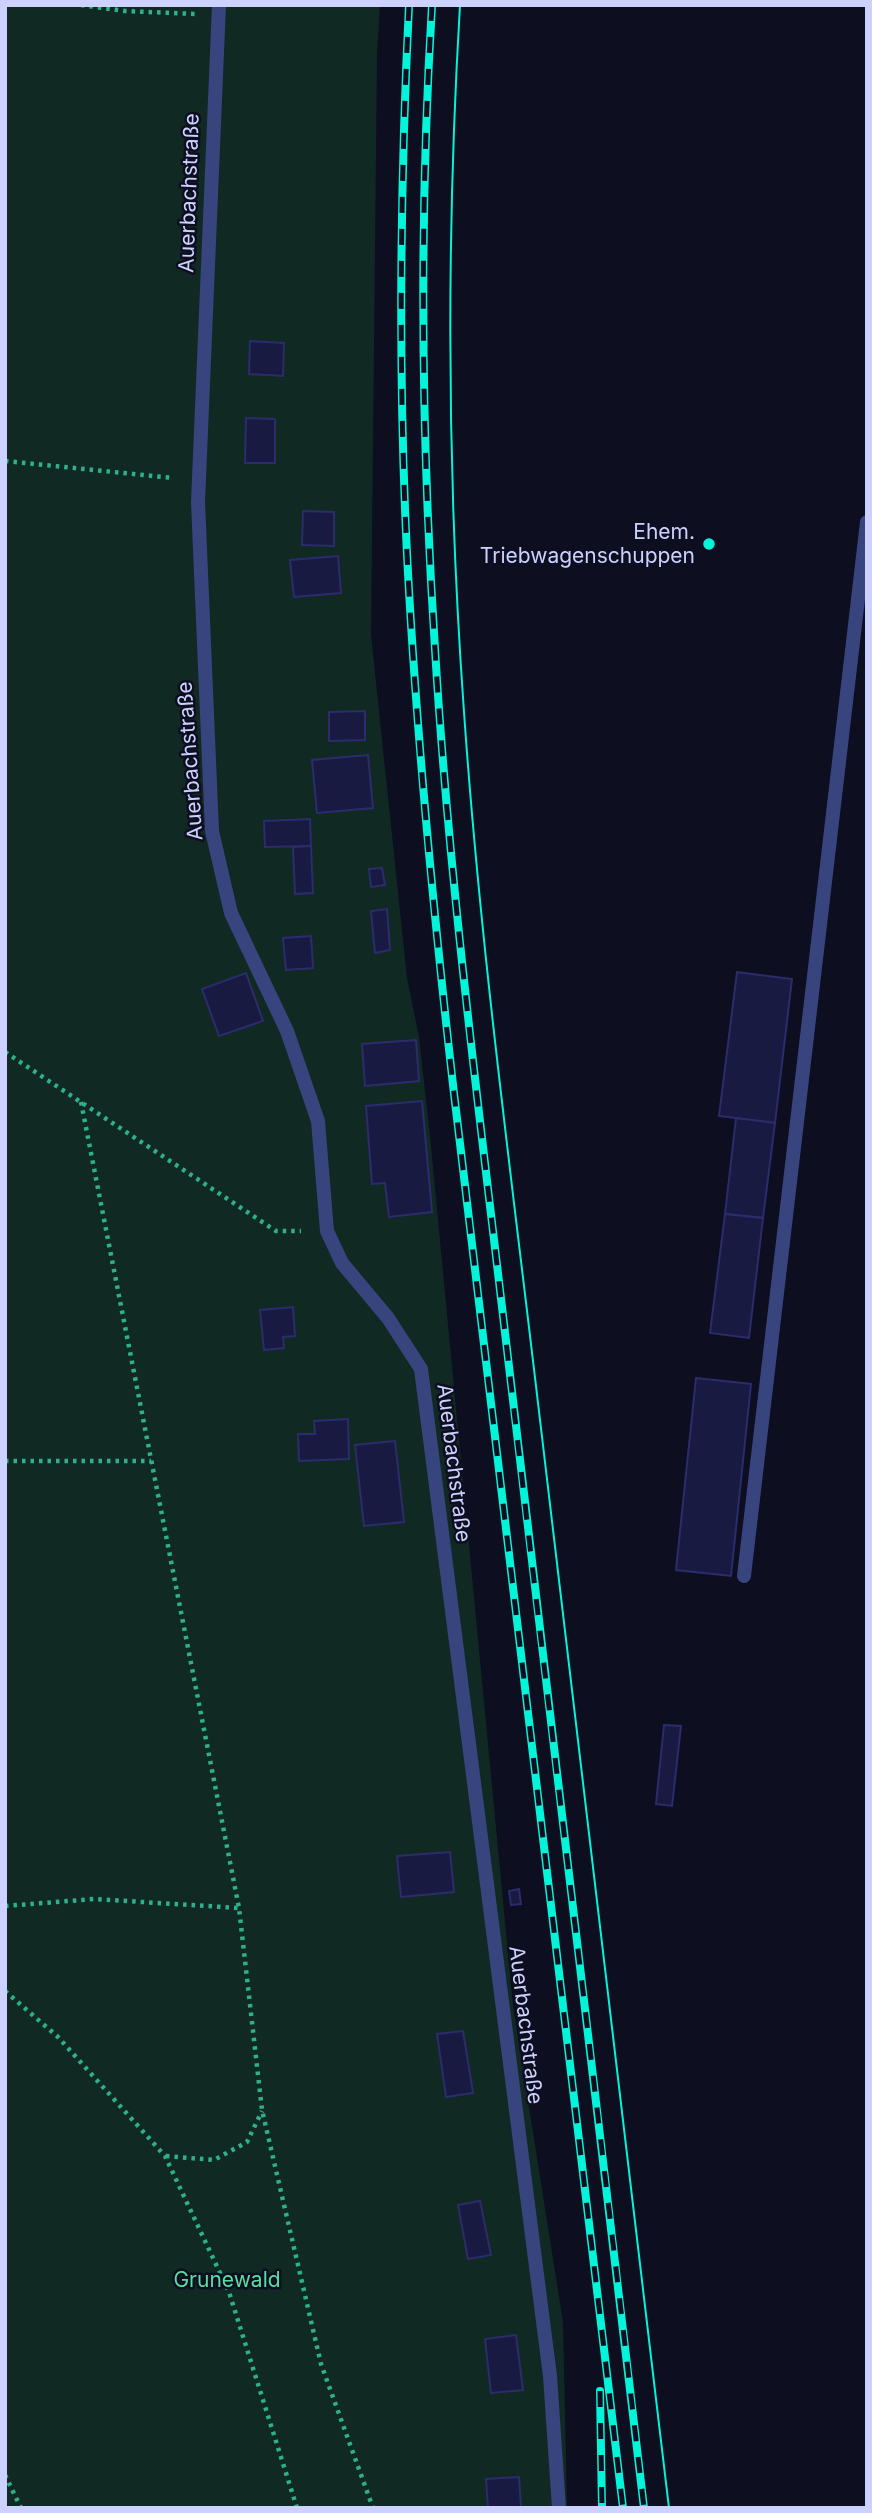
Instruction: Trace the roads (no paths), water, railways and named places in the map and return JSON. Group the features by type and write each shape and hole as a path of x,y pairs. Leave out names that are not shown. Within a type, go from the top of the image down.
{"lane":[{"name":"Auerbachstraße","path":"218,10 198,480 212,831 231,913 287,1031 318,1121 327,1231 342,1263 388,1318 421,1370 550,2376 559,2508"},
{"path":"744,1576 867,522"}],"tram line":[{"path":"460,5 452,182 450,359 458,624 471,799 497,1058 669,2508"}],"railway":[{"path":"409,5 402,211 402,417 411,620 426,820 453,1085 623,2508"},
{"path":"432,5 425,166 424,408 430,569 448,823 475,1082 644,2508"},
{"path":"600,2391 602,2508"}],"place":[{"name":"Ehem. Triebwagenschuppen","path":"709,544"}],"park label":[{"name":"Grunewald","path":"227,2280"}]}
